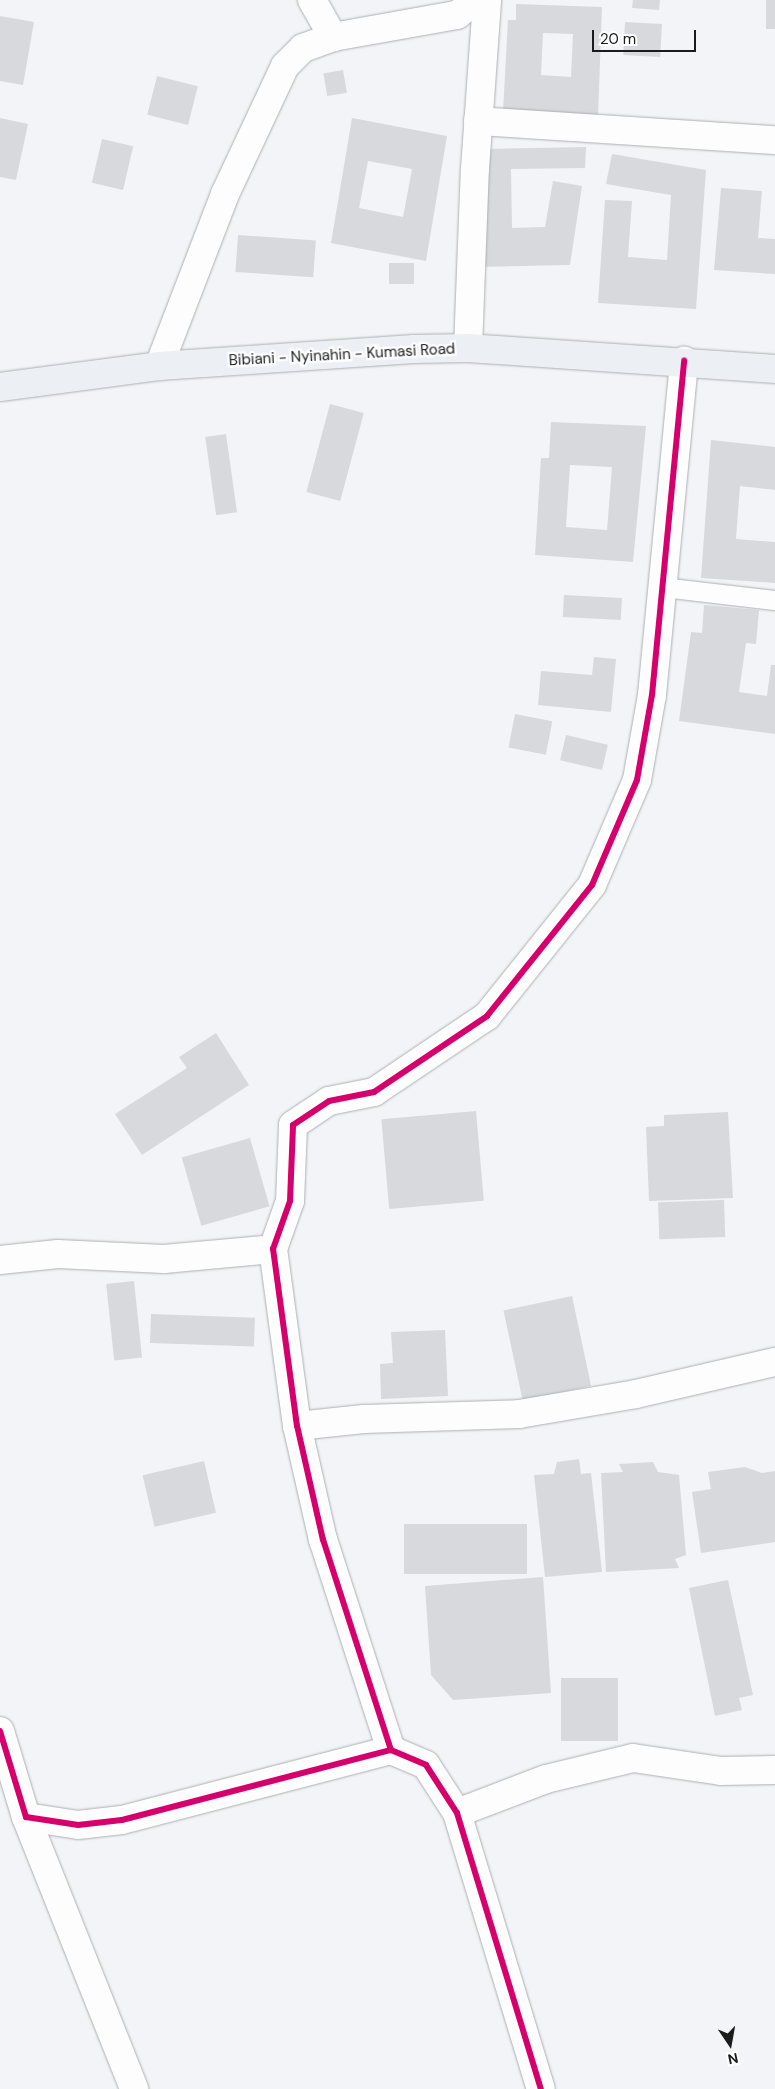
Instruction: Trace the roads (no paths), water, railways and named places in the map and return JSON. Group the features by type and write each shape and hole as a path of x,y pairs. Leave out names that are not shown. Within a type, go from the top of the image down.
{"main road":[{"name":"Bibiani - Nyinahin - Kumasi Road","path":"0,387 158,366 340,352 468,348 684,361 775,369"}],"street":[{"path":"312,0 333,37"},
{"path":"158,366 225,194 285,66 303,48 333,37 457,15 476,0"},
{"path":"468,348 478,121 487,0"},
{"path":"478,121 775,140"},
{"path":"391,1750 323,1540 297,1426 273,1249 290,1201 293,1125 329,1101 374,1092 487,1016 592,885 637,780 652,695 684,361"},
{"path":"0,1260 58,1254 164,1258 273,1249"},
{"path":"297,1426 364,1419 519,1414 636,1394 775,1362"},
{"path":"0,1731 26,1817 134,2089"},
{"path":"26,1817 78,1825 122,1820 391,1750 426,1765 457,1813 541,2089"},
{"path":"457,1813 546,1779 633,1758 721,1771 775,1770"}],"lane":[{"path":"662,587 775,600"}]}
